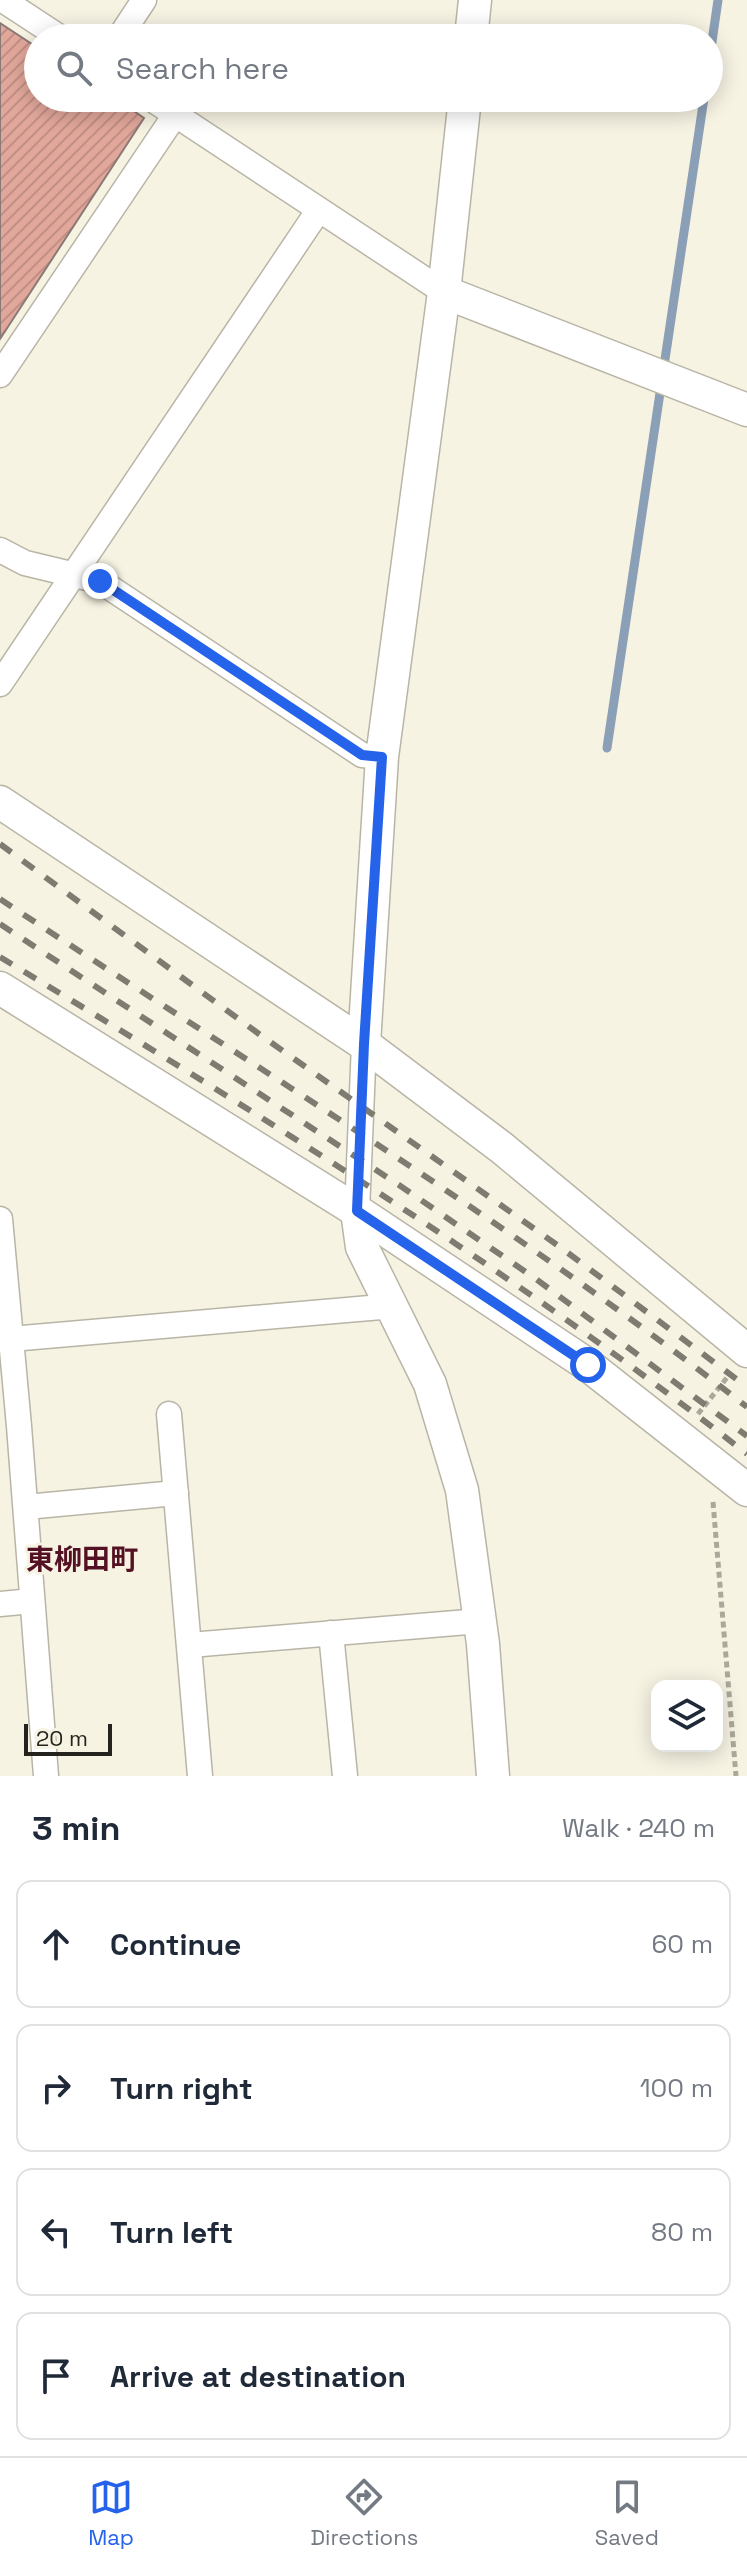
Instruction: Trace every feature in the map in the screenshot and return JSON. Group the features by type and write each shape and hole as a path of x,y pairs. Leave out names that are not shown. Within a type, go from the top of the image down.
{"street":[{"path":"3,0 40,24"},
{"path":"128,24 144,0"},
{"path":"472,24 475,0"},
{"path":"171,112 444,292 747,410"},
{"path":"463,112 444,292 382,757 357,1211 362,1247 430,1384 462,1490 480,1621 493,1776"},
{"path":"0,375 175,115"},
{"path":"0,684 318,211"},
{"path":"0,550 25,563 100,581 362,755 382,757"},
{"path":"0,802 364,1044 502,1148 741,1344"},
{"path":"0,988 357,1211 588,1365 747,1490"},
{"path":"0,1219 11,1339 10,1427 26,1507 45,1776"},
{"path":"11,1339 393,1306"},
{"path":"169,1414 200,1776"},
{"path":"26,1507 176,1493"},
{"path":"0,1604 32,1601"},
{"path":"190,1645 480,1621"},
{"path":"331,1633 345,1776"}],"path":[{"path":"680,1437 741,1344"},
{"path":"709,1459 736,1776"}],"building":[{"path":"0,23 24,39 24,112 135,112 144,118 0,339"}],"waterway":[{"path":"715,24 718,0"},
{"path":"607,748 702,112"}],"railway":[{"path":"0,844 259,1034 560,1247 747,1387"},
{"path":"0,899 473,1208 566,1272 747,1407"},
{"path":"0,924 399,1185 536,1279 747,1436"},
{"path":"0,957 381,1194 567,1320 747,1454"}],"district":[{"name":"東柳田町","path":"82,1559"}],"route":[{"path":"100,581 362,755 382,757 357,1211 588,1365"}]}
